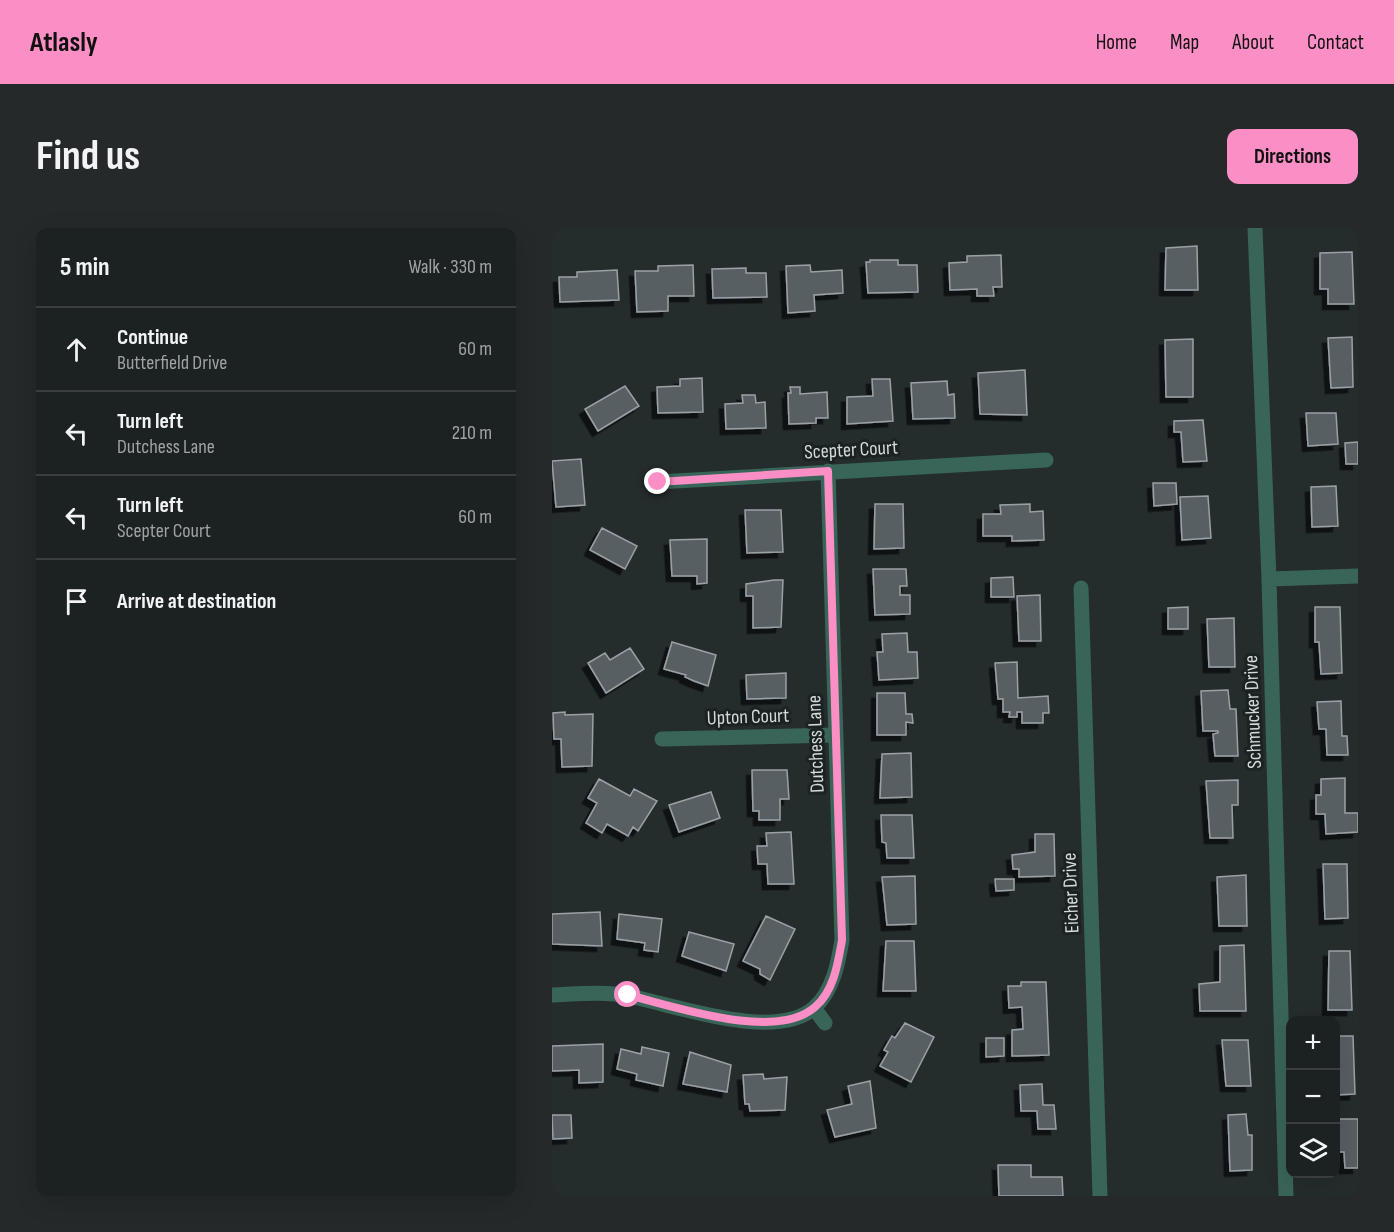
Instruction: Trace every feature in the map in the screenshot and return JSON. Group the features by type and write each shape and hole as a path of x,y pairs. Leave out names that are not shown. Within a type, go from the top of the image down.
{"street":[{"name":"Schmucker Drive","path":"1255,228 1269,579 1286,1196"},
{"name":"Scepter Court","path":"658,482 1046,460"},
{"name":"Dutchess Lane","path":"814,1008 829,988 838,965 842,940 828,471"},
{"path":"1269,579 1358,576"},
{"name":"Eicher Drive","path":"1082,588 1100,1196"},
{"name":"Upton Court","path":"662,740 836,735"},
{"path":"552,995 628,995 733,1021 764,1022 790,1019 814,1008 825,1023"}],"building":[{"path":"1197,246 1198,290 1165,290 1166,248"},
{"path":"1352,252 1354,304 1328,304 1328,289 1320,289 1320,253"},
{"path":"1001,255 1002,287 993,287 994,296 977,296 977,289 950,290 949,263 967,262 967,256"},
{"path":"898,260 898,265 917,265 918,292 868,293 866,262"},
{"path":"693,265 694,296 668,296 668,311 637,312 635,271 658,271 658,266"},
{"path":"810,265 811,272 842,270 843,293 814,295 815,311 788,313 786,266"},
{"path":"746,268 746,273 766,273 767,297 713,298 712,269"},
{"path":"617,270 619,300 560,302 559,277 577,277 577,272"},
{"path":"1352,337 1353,387 1331,388 1328,338"},
{"path":"1193,339 1193,397 1166,397 1165,340"},
{"path":"1025,370 1027,415 980,414 978,373"},
{"path":"702,378 703,412 658,413 657,387 680,386 680,379"},
{"path":"872,379 890,379 893,421 847,424 847,397 873,396"},
{"path":"947,381 948,395 954,394 955,418 913,419 911,383"},
{"path":"625,386 639,406 598,431 585,409"},
{"path":"790,387 800,387 800,394 827,392 828,418 816,418 816,423 789,424 788,393 791,393"},
{"path":"742,395 755,395 756,403 765,402 766,428 726,429 725,404 743,403"},
{"path":"1306,413 1336,413 1338,444 1308,446"},
{"path":"1203,420 1207,461 1183,462 1181,432 1174,432 1174,421"},
{"path":"1358,442 1358,464 1346,464 1345,443"},
{"path":"581,459 585,505 556,507 552,461"},
{"path":"1153,483 1176,483 1177,504 1154,506"},
{"path":"1336,486 1338,526 1312,527 1311,487"},
{"path":"1208,496 1211,538 1182,540 1180,497"},
{"path":"875,504 903,504 904,548 874,549"},
{"path":"1030,504 1030,512 1043,511 1044,540 1012,541 1012,536 983,536 983,514 1001,514 1000,505"},
{"path":"745,510 781,510 783,552 747,553"},
{"path":"602,528 637,546 625,569 590,550"},
{"path":"707,539 707,583 697,584 697,576 672,576 670,540"},
{"path":"873,569 906,569 907,586 900,586 900,595 910,595 910,614 875,615"},
{"path":"1013,577 1014,597 991,597 991,578"},
{"path":"783,580 781,627 753,628 753,596 746,596 746,584"},
{"path":"1040,595 1041,641 1019,641 1017,596"},
{"path":"1188,607 1188,629 1168,629 1168,608"},
{"path":"1315,607 1340,607 1342,673 1321,674 1319,642 1315,642"},
{"path":"1234,618 1235,667 1209,667 1207,619"},
{"path":"907,633 908,652 917,652 918,678 879,680 877,652 883,652 882,634"},
{"path":"672,642 716,655 708,686 685,677 686,675 664,669"},
{"path":"630,648 644,669 606,693 588,663 605,653 610,660"},
{"path":"1017,662 1018,698 1048,696 1049,713 1043,713 1043,723 1022,723 1022,712 1017,712 1017,717 1009,717 1010,712 1003,712 1003,699 998,699 995,663"},
{"path":"786,673 786,698 747,699 746,675"},
{"path":"1228,690 1230,709 1236,709 1238,756 1215,756 1213,734 1218,731 1203,731 1201,691"},
{"path":"877,693 905,693 906,714 912,714 913,723 906,722 906,735 877,735"},
{"path":"1341,701 1342,736 1347,736 1348,755 1327,755 1326,729 1319,729 1317,702"},
{"path":"565,712 565,715 593,714 592,766 562,767 561,739 554,739 553,713"},
{"path":"911,753 912,797 880,798 882,754"},
{"path":"752,770 787,770 789,799 780,799 780,820 759,820 759,811 753,811"},
{"path":"1345,778 1345,813 1358,813 1358,832 1326,834 1325,814 1316,814 1316,795 1321,795 1321,779"},
{"path":"599,779 630,796 634,789 657,801 638,831 633,827 628,836 607,824 602,833 586,823 597,803 588,798"},
{"path":"1238,780 1238,805 1232,805 1233,838 1210,838 1206,781"},
{"path":"711,792 720,818 679,832 669,805"},
{"path":"881,815 912,815 914,858 887,858 886,843 882,842"},
{"path":"791,832 794,884 768,884 767,864 758,864 757,846 767,846 766,833"},
{"path":"1035,834 1054,834 1055,876 1019,877 1019,869 1013,869 1012,855 1035,852"},
{"path":"1323,864 1347,864 1348,918 1325,919"},
{"path":"1246,875 1247,926 1219,926 1217,877"},
{"path":"915,876 916,924 887,925 882,877"},
{"path":"995,879 1014,879 1014,890 996,891"},
{"path":"600,912 602,946 552,944 552,914"},
{"path":"619,914 662,919 658,952 644,950 645,943 617,939"},
{"path":"766,916 795,929 770,980 760,974 760,969 743,961"},
{"path":"689,932 734,944 726,971 682,956"},
{"path":"886,941 914,941 916,991 883,991"},
{"path":"1244,945 1246,1011 1200,1011 1199,984 1220,982 1220,946"},
{"path":"1329,951 1350,951 1352,1010 1328,1010"},
{"path":"1021,982 1046,982 1049,1055 1012,1056 1012,1030 1023,1029 1022,1007 1009,1008 1008,986 1021,986"},
{"path":"905,1023 934,1037 911,1082 880,1066 888,1052 884,1050 892,1036 895,1038"},
{"path":"1340,1036 1353,1036 1355,1094 1340,1095"},
{"path":"986,1038 1004,1038 1004,1056 986,1057"},
{"path":"1222,1040 1248,1040 1251,1086 1226,1086"},
{"path":"603,1044 603,1082 579,1083 579,1070 552,1071 552,1046"},
{"path":"642,1047 669,1053 663,1086 636,1080 637,1074 617,1069 621,1049 641,1054"},
{"path":"690,1052 731,1065 727,1092 683,1084"},
{"path":"763,1074 764,1079 787,1077 785,1110 750,1111 749,1104 745,1104 743,1075"},
{"path":"870,1081 876,1128 835,1137 827,1110 852,1104 848,1086"},
{"path":"1042,1084 1043,1105 1054,1105 1056,1129 1038,1129 1037,1111 1021,1111 1020,1085"},
{"path":"1246,1114 1248,1135 1252,1135 1252,1170 1230,1171 1228,1115"},
{"path":"552,1115 571,1115 572,1138 553,1139"},
{"path":"1340,1119 1358,1119 1358,1168 1345,1168 1344,1152 1340,1152"},
{"path":"998,1165 1031,1165 1031,1177 1062,1177 1063,1196 999,1196"}],"route":[{"path":"628,995 733,1021 764,1022 790,1019 814,1008 829,988 838,965 842,940 828,471 658,482"}]}
